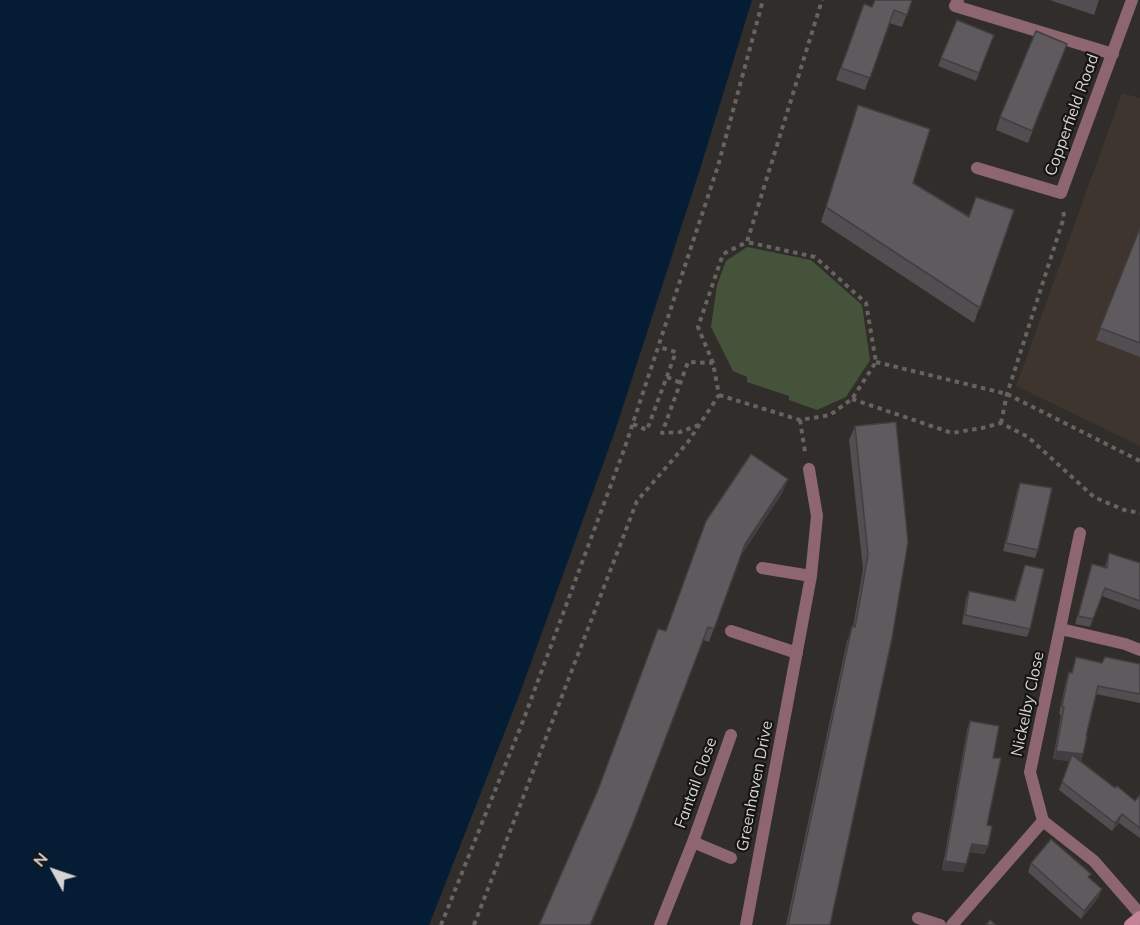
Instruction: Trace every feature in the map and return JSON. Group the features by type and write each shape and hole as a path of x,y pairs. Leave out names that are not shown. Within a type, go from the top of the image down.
{"street":[{"path":"957,0 955,6 1113,54"},
{"name":"Copperfield Road","path":"977,168 1061,193 1132,0"},
{"name":"Greenhaven Drive","path":"746,925 812,576 818,516 809,469"},
{"name":"Nickelby Close","path":"1043,821 1030,772 1080,533"},
{"path":"762,568 812,576"},
{"path":"1061,629 1125,644 1140,650"},
{"path":"731,631 797,652"},
{"name":"Fantail Close","path":"660,925 693,842 731,735"},
{"path":"952,925 1043,821 1094,861 1140,915 1130,925"},
{"name":"Fantail Close","path":"693,842 731,858"},
{"path":"918,918 940,925"}],"path":[{"path":"441,925 523,721 633,424 718,166 763,0"},
{"path":"747,242 822,0"},
{"path":"1001,423 1007,394 1064,217 1061,193"},
{"path":"474,925 637,501 688,442 719,395 713,363 698,327 723,254 747,242 815,257 866,303 876,362 852,399 830,415 800,420 719,395"},
{"path":"633,424 647,430 676,352 659,347"},
{"path":"700,425 680,432 662,432 688,362 713,363"},
{"path":"876,362 1007,394 1140,461"},
{"path":"667,377 681,383"},
{"path":"852,399 952,433 1001,423 1028,437 1094,497 1124,510 1140,513"},
{"path":"800,420 806,457 813,456 809,469"}],"shaded area":[{"path":"1122,93 1140,98 1140,446 1016,386"}],"green space":[{"path":"747,247 811,260 862,305 870,360 846,397 817,410 789,400 789,396 747,382 747,377 733,371 711,327 717,285 726,261"}],"water":[{"path":"0,0 752,0 615,431 520,693 429,925 0,925"}],"building":[{"path":"875,0 912,0 907,15 894,10 870,78 841,68 864,4 872,7"},
{"path":"957,20 994,35 979,73 941,58"},
{"path":"1036,31 1067,44 1032,131 1000,117"},
{"path":"858,105 930,129 913,183 969,217 976,197 1014,210 980,308 826,207"},
{"path":"1140,228 1140,343 1100,328"},
{"path":"896,422 908,542 892,638 830,925 788,925 852,626 855,627 868,555 855,426"},
{"path":"751,454 788,479 745,544 714,629 708,627 632,826 590,925 539,925 598,790 658,629 666,631 706,521"},
{"path":"1020,483 1052,488 1038,550 1006,543"},
{"path":"1109,553 1140,563 1140,601 1105,588 1093,619 1078,616 1092,564 1107,568"},
{"path":"1025,565 1044,569 1030,629 965,615 969,591 1015,601"},
{"path":"1076,657 1102,663 1105,657 1140,664 1140,694 1098,686 1083,754 1056,751 1069,672 1072,673"},
{"path":"970,721 999,726 993,758 1001,758 987,825 992,826 988,846 972,844 966,864 945,861"},
{"path":"1072,755 1135,801 1140,795 1140,828 1122,814 1115,823 1062,782"},
{"path":"1051,839 1091,874 1088,877 1102,889 1084,911 1031,863"},
{"path":"990,920 996,925 986,925"}]}
